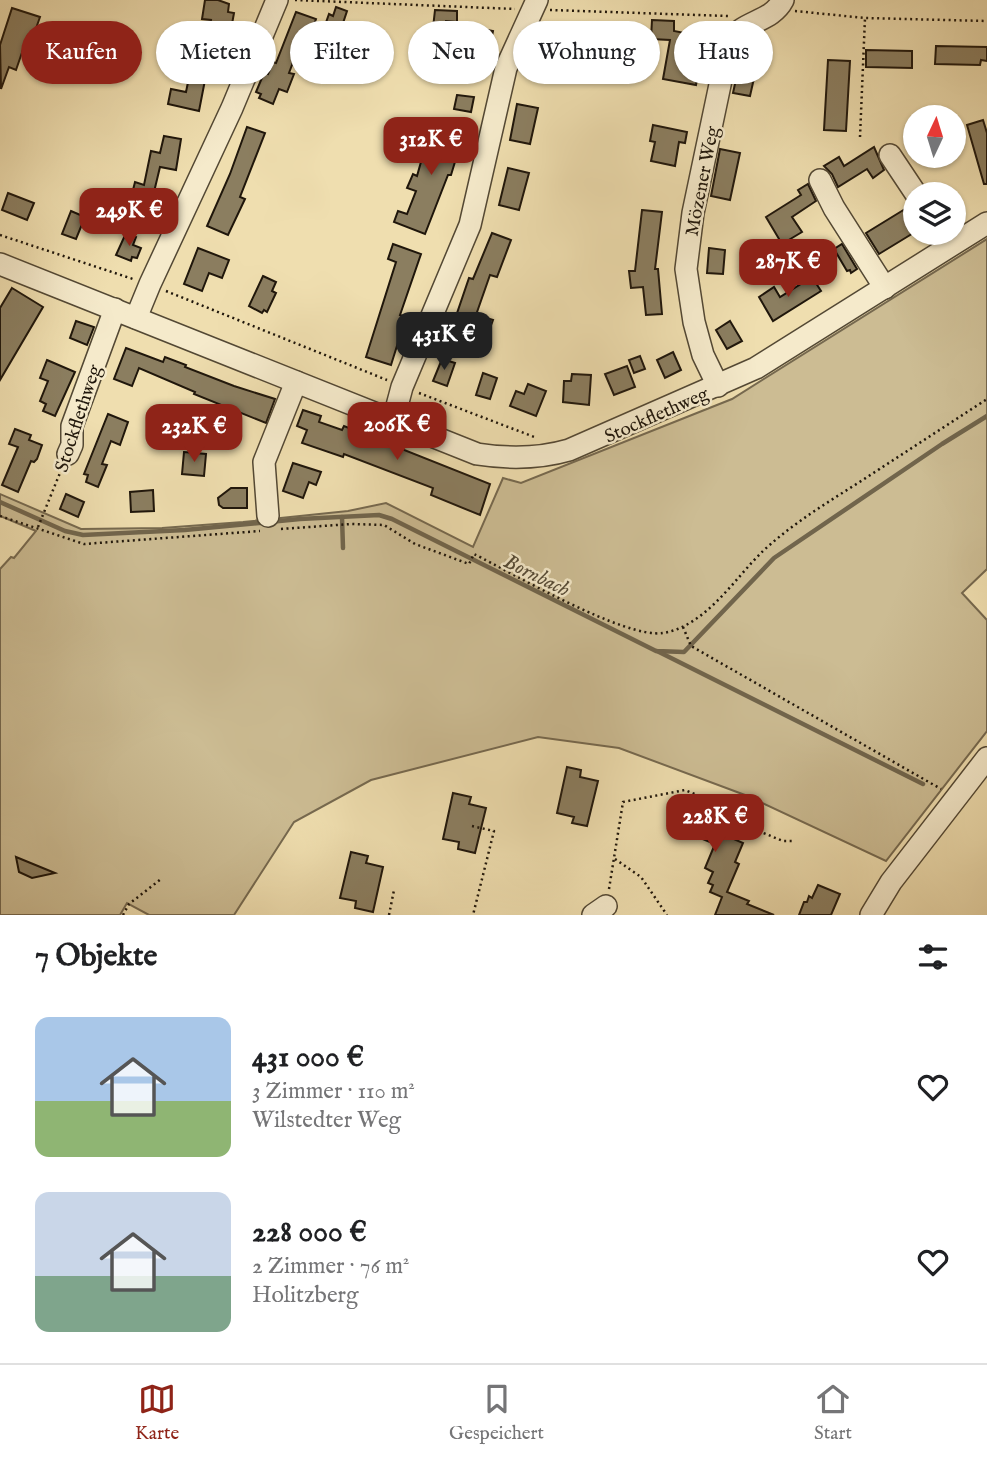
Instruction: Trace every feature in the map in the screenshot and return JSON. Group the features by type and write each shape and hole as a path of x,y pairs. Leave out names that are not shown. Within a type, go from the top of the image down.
{"street":[{"path":"136,318 232,108 277,0"},
{"path":"393,421 402,387 470,225 506,68 535,5"},
{"path":"757,21 770,16 780,5"},
{"name":"Mözener Weg","path":"718,386 703,355 694,322 686,269 693,213 720,84"},
{"path":"890,155 908,182"},
{"path":"820,180 834,208 885,288"},
{"name":"Stockflethweg","path":"966,232 987,223"},
{"name":"Stockflethweg","path":"0,264 477,454 514,458 552,455 593,441 756,368 885,288 939,245"},
{"name":"Stockflethweg","path":"68,454 72,444 72,426 115,309"},
{"path":"273,525 264,462 296,382"},
{"path":"871,915 891,882 987,758"}],"path":[{"path":"287,0 535,5 726,14 735,21"},
{"path":"780,5 865,18 987,21"},
{"path":"860,137 865,18"},
{"path":"0,235 150,284 402,387 543,440"},
{"path":"0,516 83,544 273,525 384,524 415,544 469,564 474,554 588,612 620,624 660,634 683,627 723,597 764,550 803,519 987,399"},
{"name":"Stockflethweg","path":"38,527 68,454"},
{"path":"683,627 691,646 956,797"},
{"path":"599,911 614,858 623,802 685,790 731,809 756,830 783,841 793,841"},
{"path":"472,826 494,831 473,915"},
{"path":"614,858 641,877 667,915"},
{"path":"122,915 129,904 161,879"},
{"path":"389,915 394,890"}],"shaded area":[{"path":"987,239 987,569 962,593 987,620 987,731 886,861 745,795 619,748 538,737 371,780 294,822 234,915 149,915 127,903 120,915 0,915 0,569 11,557 14,558 36,531 0,516 0,494 81,529 162,528 243,522 348,511 386,503 473,547 503,478 521,483 732,399"}],"building":[{"path":"205,0 218,0 229,4 228,12 234,13 233,21 202,19"},
{"path":"336,7 347,11 344,21 327,21 329,14 333,16"},
{"path":"12,8 40,17 39,21 21,21 21,55 16,70 9,67 1,89 0,45"},
{"path":"435,10 457,11 457,21 434,21"},
{"path":"296,12 316,19 315,21 292,21"},
{"path":"652,20 674,21 674,81 663,79 670,40 660,39 660,21"},
{"path":"290,27 290,84 287,92 279,89 273,104 259,98 261,94 256,92 259,84 276,84 276,63"},
{"path":"936,46 987,47 987,61 981,60 980,65 935,64"},
{"path":"866,50 912,51 912,68 866,67"},
{"path":"828,60 850,61 846,131 824,130"},
{"path":"188,84 204,84 199,111 168,104 171,89 186,92"},
{"path":"735,84 753,84 750,96 733,93"},
{"path":"457,95 474,97 471,112 454,109"},
{"path":"517,104 538,108 530,144 510,140"},
{"path":"983,120 987,133 987,184 984,184 967,125"},
{"path":"432,123 464,132 451,175 448,175 425,234 394,222 398,211 407,214 416,191 407,188 413,174 417,176"},
{"path":"653,125 687,132 685,143 679,142 675,166 651,161 655,142 650,141"},
{"path":"247,127 265,133 240,197 245,199 228,235 207,226"},
{"path":"164,136 181,139 176,170 160,167 154,192 159,193 156,208 130,202 135,182 144,185 151,151 160,153"},
{"path":"874,147 884,170 873,178 867,169 838,187 832,174 824,166 839,157 844,166"},
{"path":"720,149 740,153 730,200 711,196"},
{"path":"508,168 529,173 519,210 499,205"},
{"path":"808,184 816,201 792,217 802,232 782,244 766,217 801,195 798,190"},
{"path":"8,193 34,203 27,220 2,210"},
{"path":"642,210 662,212 655,269 658,269 662,314 646,315 643,287 631,288 629,271 635,271"},
{"path":"903,210 903,239 879,254 866,233"},
{"path":"71,211 85,217 76,239 62,234"},
{"path":"126,233 136,237 133,245 141,248 137,258 132,257 131,261 116,255"},
{"path":"492,233 511,240 497,277 490,275 476,315 493,320 487,337 453,325 469,278 473,279"},
{"path":"393,244 421,254 400,315 406,317 391,365 366,357 396,262 388,259"},
{"path":"842,244 857,269 851,273 850,270 847,271 834,249"},
{"path":"745,245 757,246 756,263 744,262"},
{"path":"198,248 229,260 222,278 209,273 202,291 184,284"},
{"path":"709,248 725,250 723,274 707,273"},
{"path":"263,276 276,282 272,291 276,293 267,312 264,310 262,313 249,306"},
{"path":"812,277 821,291 773,321 759,297 774,287 780,297"},
{"path":"12,288 43,307 0,380 0,308"},
{"path":"76,321 94,327 87,345 70,338"},
{"path":"730,321 742,341 727,349 716,330"},
{"path":"126,348 163,362 165,357 234,386 275,399 266,423 139,368 132,386 114,379"},
{"path":"673,352 681,370 665,378 657,360"},
{"path":"640,356 645,369 634,373 629,360"},
{"path":"442,359 455,363 447,386 433,381"},
{"path":"47,360 75,372 55,416 43,411 46,404 40,401 48,381 40,378"},
{"path":"627,366 635,387 614,395 605,374"},
{"path":"483,373 497,378 490,399 476,395"},
{"path":"572,374 591,375 589,405 563,402 564,381 571,381"},
{"path":"528,384 546,391 536,416 510,406 516,391 524,394"},
{"path":"303,410 321,416 319,422 342,430 344,426 490,484 480,515 431,495 433,488 344,454 343,457 302,443 307,430 297,426"},
{"path":"108,414 128,422 120,445 111,441 102,464 107,465 98,487 86,482 88,475 84,474"},
{"path":"15,429 31,435 29,440 42,445 37,459 31,461 18,492 2,485 18,447 9,444"},
{"path":"184,452 206,454 204,476 182,474"},
{"path":"293,463 321,472 316,485 309,482 303,498 283,491"},
{"path":"231,488 247,488 247,508 223,508 219,505 218,498"},
{"path":"153,490 154,511 131,512 130,492"},
{"path":"66,494 84,502 78,517 60,509"},
{"path":"567,767 581,770 580,777 598,781 587,826 572,823 574,817 557,813"},
{"path":"453,793 471,797 469,804 486,808 475,853 458,849 459,842 443,839"},
{"path":"679,798 728,816 720,833 743,843 735,862 739,864 727,892 774,915 715,915 722,897 710,892 713,885 708,883 713,872 705,868 715,844 668,825"},
{"path":"351,852 368,856 366,863 383,867 373,912 355,908 356,901 340,898"},
{"path":"16,857 55,873 32,878 19,872"},
{"path":"818,885 840,894 831,915 799,915 804,902 807,902 809,896 812,898"}],"waterway":[{"name":"Bornbach","path":"0,502 65,531 83,535 379,515 392,519 656,651 684,652 774,558 987,416"},
{"path":"342,517 343,548"},
{"path":"657,651 923,784"}]}
